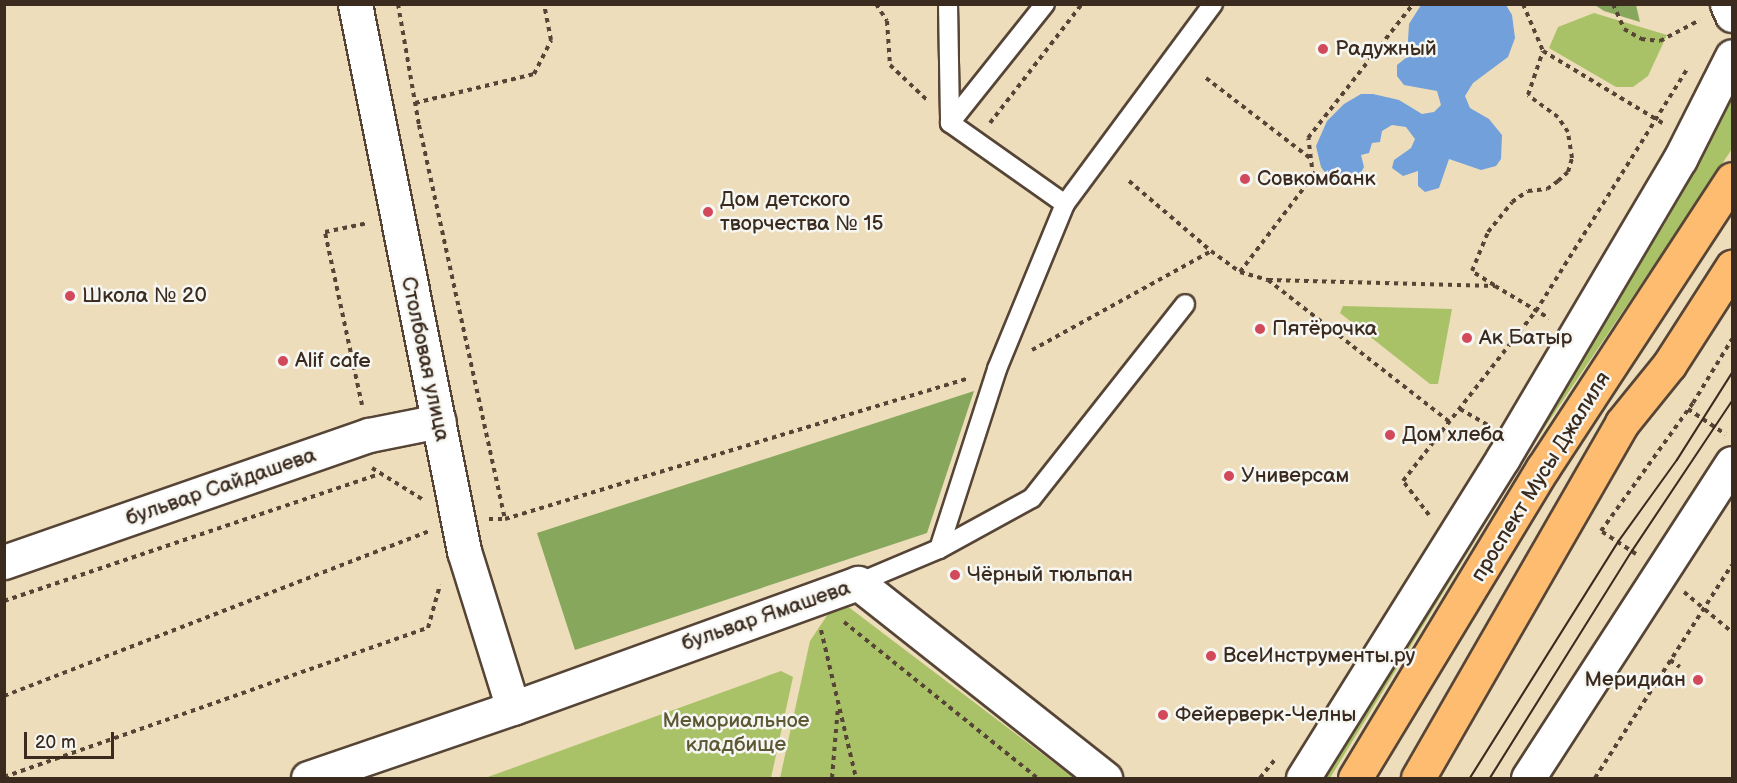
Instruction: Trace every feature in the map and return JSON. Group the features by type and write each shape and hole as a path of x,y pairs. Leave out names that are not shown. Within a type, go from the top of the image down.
{"main road":[{"name":"проспект Мусы Джалиля","path":"1355,778 1544,468 1732,179"},
{"name":"проспект Мусы Джалиля","path":"1418,778 1623,423 1669,365 1732,267"}],"street":[{"name":"Столбовая улица","path":"355,4 395,217 458,520 513,708"},
{"path":"1727,5 1732,15"},
{"path":"1303,778 1509,448 1680,159 1732,56"},
{"name":"бульвар Сайдашева","path":"4,562 356,440 439,421"},
{"path":"1528,778 1732,463"},
{"name":"бульвар Ямашева","path":"308,778 513,708 813,597 858,583 1105,778"}],"lane":[{"path":"948,4 950,123"},
{"path":"950,123 1045,4"},
{"path":"939,549 997,369 1065,204 1213,4"},
{"path":"950,123 1065,204"},
{"path":"858,583 939,549 1032,498 1185,304"}],"path":[{"path":"398,4 415,103 505,519"},
{"path":"415,103 534,74 551,40 544,4"},
{"path":"876,4 887,21 890,65 950,123 988,124 997,131"},
{"path":"988,124 1082,4"},
{"path":"1240,272 1313,176 1308,138 1413,4"},
{"path":"1523,4 1543,51 1675,131"},
{"path":"1613,4 1624,29 1641,39 1660,41 1727,5"},
{"path":"1536,311 1472,271 1488,232 1512,202 1528,191 1547,189 1568,172 1572,158 1568,132 1558,117 1528,95 1543,51"},
{"path":"1423,524 1430,513 1403,481 1536,311 1692,62"},
{"path":"1206,78 1311,159"},
{"path":"1129,181 1211,251 1240,272 1268,280 1495,286"},
{"path":"395,217 326,232 356,440 380,474 458,520"},
{"path":"4,696 458,520 505,519 997,369 1211,251"},
{"path":"1268,280 1450,422"},
{"path":"1601,531 1688,409 1732,339"},
{"path":"1688,409 1732,439"},
{"path":"4,601 380,474"},
{"path":"1595,778 1732,565"},
{"path":"4,777 428,628 443,574"},
{"path":"813,597 856,778"},
{"path":"813,597 1037,778"},
{"path":"1670,660 1680,667"},
{"path":"832,778 838,701"},
{"path":"1260,778 1280,753"}],"green space":[{"path":"1595,5 1636,5 1640,22 1604,11"},
{"path":"1594,13 1667,35 1648,76 1633,87 1616,87 1549,48 1558,27"},
{"path":"1732,92 1732,149 1537,439 1330,778 1318,778 1664,225"},
{"path":"1343,306 1452,309 1438,384 1430,384 1340,313"},
{"path":"974,391 927,533 575,650 537,533"},
{"path":"838,599 1074,778 780,778 810,641"},
{"name":"Мемориальное кладбище","path":"781,671 793,677 771,778 485,778"}],"water":[{"path":"1421,5 1506,5 1512,15 1515,38 1508,57 1473,83 1465,96 1470,108 1489,119 1502,135 1501,159 1496,166 1481,170 1449,159 1439,188 1425,192 1418,186 1418,171 1403,176 1392,168 1394,160 1411,148 1415,139 1406,127 1392,125 1382,131 1380,142 1372,143 1369,153 1361,155 1364,167 1357,180 1338,184 1331,181 1321,167 1316,146 1327,121 1344,104 1361,94 1373,94 1399,100 1422,114 1434,112 1441,105 1437,91 1404,85 1397,76 1397,65 1407,57 1409,24"}],"tram line":[{"path":"1470,778 1618,542 1677,460 1732,373"},
{"path":"1490,778 1632,551 1732,401"}],"place":[{"name":"Радужный","path":"1323,49"},
{"name":"Совкомбанк","path":"1245,179"},
{"name":"Дом детского творчества № 15","path":"708,212"},
{"name":"Школа № 20","path":"70,296"},
{"name":"Пятёрочка","path":"1260,329"},
{"name":"Ак Батыр","path":"1467,338"},
{"name":"Alif cafe","path":"283,361"},
{"name":"Дом хлеба","path":"1390,435"},
{"name":"Универсам","path":"1229,476"},
{"name":"Чёрный тюльпан","path":"955,575"},
{"name":"ВсеИнструменты.ру","path":"1211,656"},
{"name":"Меридиан","path":"1698,680"},
{"name":"Фейерверк-Челны","path":"1163,715"}]}
